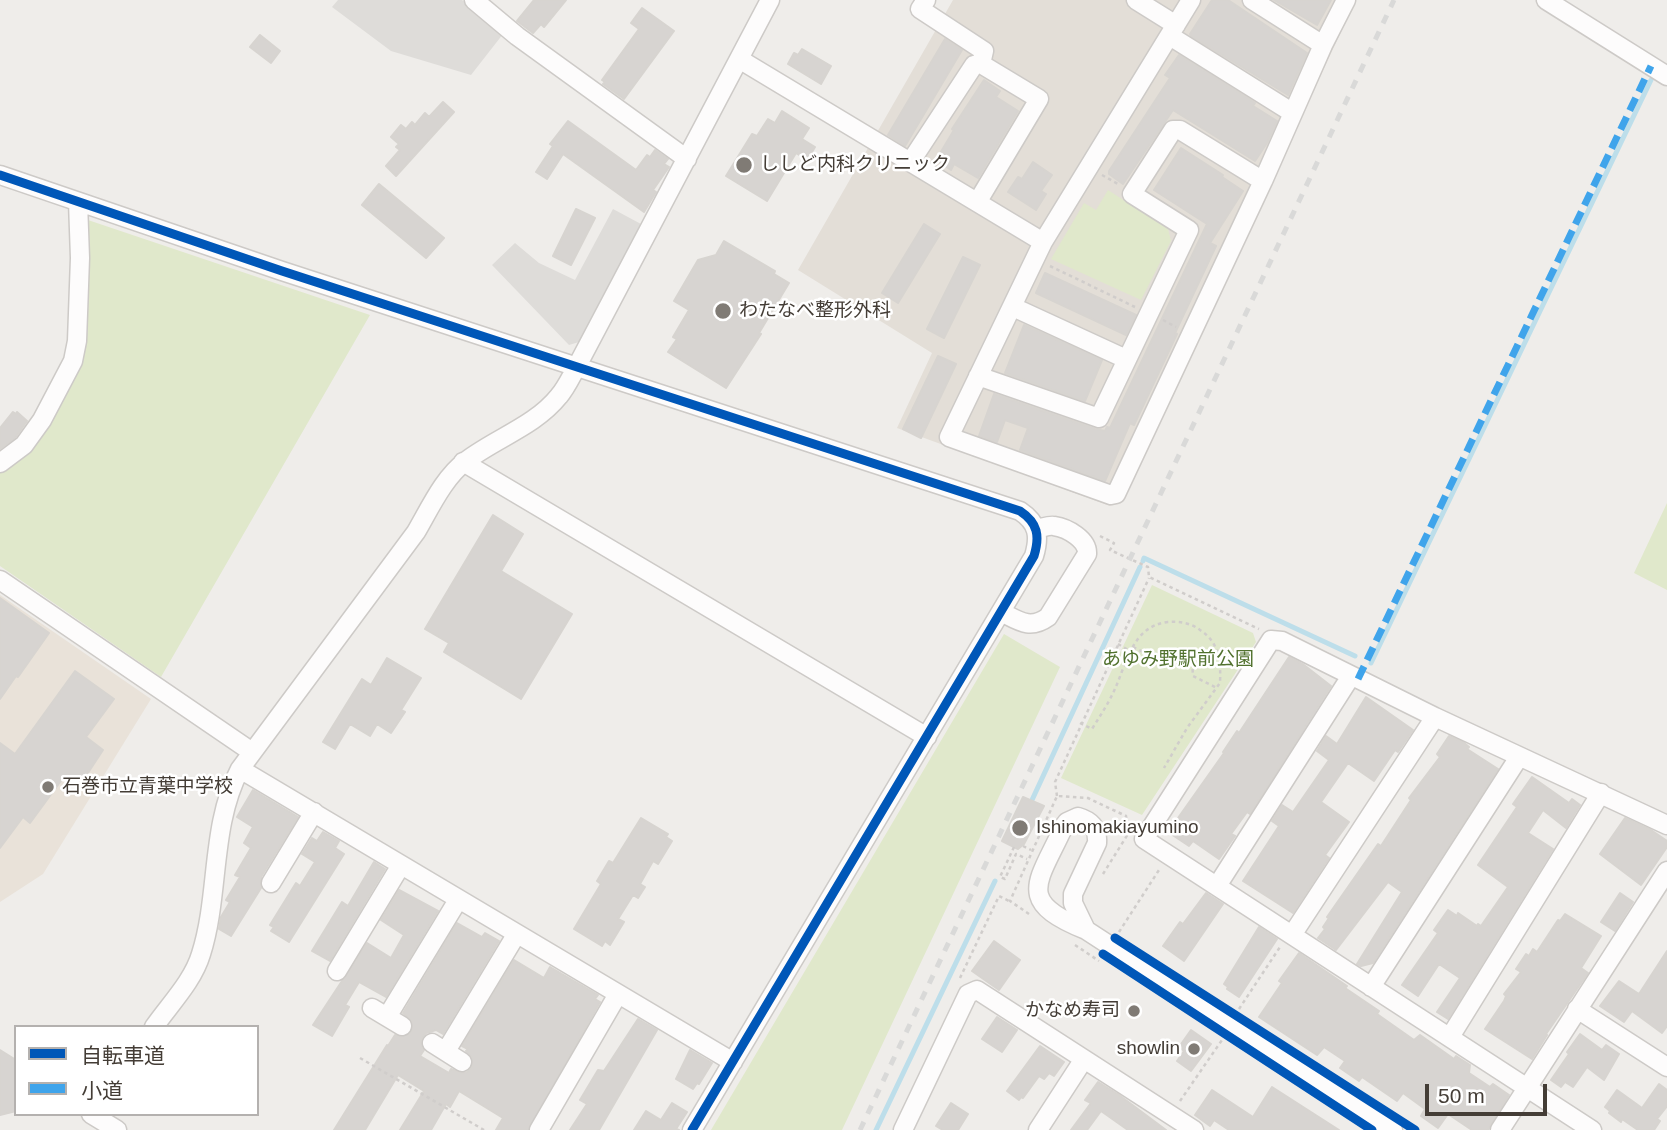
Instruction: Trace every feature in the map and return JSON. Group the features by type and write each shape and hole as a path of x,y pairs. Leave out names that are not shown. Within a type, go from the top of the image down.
{"street":[{"path":"474,0 517,36 687,159"},
{"path":"155,1025 193,973 201,955 215,883 223,812 231,786 240,769 416,532 440,491 463,462 518,430 559,396 771,0"},
{"path":"926,0 920,9 984,51 981,64"},
{"path":"1136,0 1173,30 1293,113"},
{"path":"1191,0 1044,242 949,437 1111,495 1116,494 1346,0"},
{"path":"1252,0 1323,45"},
{"path":"1546,0 1667,76"},
{"path":"738,59 1044,242"},
{"path":"911,162 974,65 981,64 1038,99 978,201"},
{"path":"978,376 1099,418 1189,230 1132,194 1173,130 1180,130 1263,181"},
{"path":"0,175 576,368 1020,511 1030,518 1039,541 1034,556 692,1130"},
{"path":"0,463 24,445 42,420 73,361 78,341 78,202"},
{"path":"1013,307 1126,359"},
{"path":"463,462 927,737"},
{"path":"1001,611 1030,625 1040,623 1048,617 1087,554 1087,544 1064,530 1054,526 1036,528"},
{"path":"0,580 252,752"},
{"path":"1592,1130 1144,839 1272,640 1282,641 1519,757 1667,824"},
{"path":"1217,886 1351,676"},
{"path":"1291,934 1435,717"},
{"path":"1371,987 1519,757"},
{"path":"240,769 733,1062"},
{"path":"1450,1037 1601,793"},
{"path":"271,883 314,812"},
{"path":"1086,930 1072,900 1098,836 1092,824 1078,817 1064,826 1038,883 1038,893 1044,907 1060,920 1086,930 1392,1130"},
{"path":"337,971 401,865"},
{"path":"1500,1130 1667,871"},
{"path":"387,1017 458,900"},
{"path":"1044,907 1065,904 1072,900"},
{"path":"462,1062 439,1047 516,934"},
{"path":"903,1130 968,994 976,990 1084,1059 1169,1120 1194,1130"},
{"path":"539,1130 618,995"},
{"path":"1577,1009 1667,1067"},
{"path":"1038,1130 1084,1059"},
{"path":"94,1116 117,1130"}],"path":[{"path":"1089,167 1132,194"},
{"path":"1044,263 1191,334"},
{"path":"1057,796 1055,782 1149,577 1148,567 1110,550 1114,543 1092,532"},
{"path":"1149,577 1264,631 1272,640"},
{"path":"1080,723 1092,729 1114,690 1131,649 1152,626 1175,622 1194,626 1209,637 1218,652 1220,683 1187,728 1164,768"},
{"path":"1118,644 1157,659 1169,650 1183,652 1192,661 1193,676 1217,688"},
{"path":"1023,846 1031,850"},
{"path":"1014,847 1000,877 1005,879 1016,854 1027,859"},
{"path":"1127,945 1117,935 1169,855"},
{"path":"1237,1014 1291,934"},
{"path":"1169,1120 1225,1036"},
{"path":"360,1058 484,1130"}],"shaded area":[{"path":"338,0 462,0 503,34 471,75 391,51 332,7"},
{"path":"953,0 1356,0 1121,501 1110,506 897,428 932,353 798,270"},
{"path":"613,209 641,224 579,342 569,345 492,265 515,243 539,263 575,280"},
{"name":"石巻市立青葉中学校","path":"0,595 151,699 43,874 0,902"}],"green space":[{"path":"1108,190 1168,229 1171,241 1141,300 1051,259 1084,203 1096,210"},
{"path":"82,218 370,315 161,677 0,566 0,468 77,363"},
{"path":"1667,503 1667,590 1634,573"},
{"name":"あゆみ野駅前公園","path":"1152,585 1253,633 1256,642 1142,815 1061,778"},
{"path":"1004,634 1060,667 842,1130 711,1130"}],"building":[{"path":"534,0 566,0 544,27 541,24 533,33 517,21"},
{"path":"1212,0 1228,0 1307,53 1288,95 1191,36"},
{"path":"1274,0 1331,0 1317,25"},
{"path":"642,8 674,31 624,99 603,84 605,82 602,80 639,29 631,23"},
{"path":"260,35 280,51 271,63 250,47"},
{"path":"945,39 962,50 905,146 888,135"},
{"path":"802,49 831,66 821,84 788,64 794,53 798,55"},
{"path":"1179,55 1255,103 1253,106 1277,121 1255,161 1173,110 1123,184 1109,174 1109,171 1170,78 1165,75"},
{"path":"984,80 1000,91 996,97 1018,111 978,178 954,164 951,170 936,160 954,130 952,129"},
{"path":"443,102 454,112 396,176 386,166 400,150 396,147 399,144 391,137 401,125 406,129 412,122 415,125 425,113 429,117"},
{"path":"782,111 809,128 802,139 815,147 807,160 796,153 767,201 726,176 752,134 757,136 768,119 775,123"},
{"path":"568,121 636,170 647,155 650,157 655,150 668,159 664,164 669,167 653,190 656,192 644,212 563,154 547,179 536,172 553,146 550,144"},
{"path":"1181,148 1243,191 1210,243 1216,246 1175,333 1177,334 1134,425 1130,423 1105,481 1020,450 1028,428 1005,420 997,442 979,436 994,394 1095,429 1105,431 1107,427 1110,428 1207,224 1154,190"},
{"path":"1033,162 1052,175 1041,191 1046,194 1036,210 1008,192 1018,177 1022,179"},
{"path":"379,184 444,238 426,258 362,205"},
{"path":"576,209 595,218 571,265 553,256"},
{"path":"924,224 940,234 898,303 882,293"},
{"path":"724,241 775,271 774,274 789,283 759,333 761,334 726,388 668,352 677,339 673,337 689,310 674,301 698,260 716,255"},
{"path":"963,257 980,265 944,338 927,329"},
{"path":"1045,273 1136,315 1126,335 1036,293"},
{"path":"1024,325 1102,360 1085,401 1005,373"},
{"path":"938,356 956,364 921,438 903,429"},
{"path":"13,412 17,412 27,421 15,438 0,449 0,428"},
{"path":"493,515 523,534 501,571 572,614 521,699 444,652 449,643 425,629"},
{"path":"0,598 49,633 0,699"},
{"path":"1289,657 1331,686 1250,814 1247,812 1231,834 1235,836 1219,859 1193,841 1189,846 1171,834 1181,820 1178,818"},
{"path":"387,658 421,678 401,710 405,712 391,733 377,724 370,736 350,724 335,749 323,742 362,679 371,685"},
{"path":"75,671 114,699 86,737 103,750 78,788 63,778 30,823 23,817 0,848 0,743 15,754"},
{"path":"1366,697 1413,730 1398,752 1395,750 1374,781 1348,763 1321,802 1349,822 1325,855 1329,858 1293,913 1243,881 1279,826 1272,821 1282,805 1293,812 1329,760 1317,751 1326,736 1337,744"},
{"path":"1449,736 1463,742 1469,747 1467,749 1498,769 1373,963 1361,966 1357,964 1402,892 1388,882 1336,950 1318,938 1325,929 1323,927 1329,918 1327,917 1378,844 1381,846 1411,800 1409,798 1440,757 1437,754"},
{"path":"1532,777 1569,803 1572,799 1580,805 1566,828 1543,810 1528,833 1553,849 1448,1019 1437,1012 1460,978 1439,964 1418,996 1402,985 1438,933 1434,930 1448,910 1481,926 1508,887 1478,865 1517,807 1513,804"},
{"path":"253,790 298,817 261,877 261,888 231,936 219,929 221,917 230,902 226,900 240,877 235,875 251,848 244,843 253,827 237,817"},
{"path":"1023,797 1044,806 1024,844 1018,849 1002,841"},
{"path":"641,818 668,834 666,837 672,841 658,864 653,861 640,884 645,887 638,898 633,895 618,919 624,922 610,945 605,941 602,946 574,929 601,884 597,881 609,861 613,863"},
{"path":"1625,818 1667,841 1667,847 1641,885 1600,854"},
{"path":"323,832 339,841 335,848 344,854 289,942 271,931 274,927 270,925 296,883 300,886 315,862 302,854 312,838 317,841"},
{"path":"374,862 385,869 330,961 312,951 342,902 348,906"},
{"path":"399,890 438,911 386,997 359,982 345,1005 349,1007 332,1036 313,1025 367,943 391,958 404,935 381,920"},
{"path":"1206,893 1223,904 1184,961 1163,946"},
{"path":"1620,893 1633,902 1615,931 1601,922"},
{"path":"1565,914 1601,936 1581,968 1588,973 1532,1059 1485,1029 1504,1001 1504,994 1521,972 1516,969 1526,954 1529,956 1533,949 1537,952"},
{"path":"457,923 482,937 485,933 499,941 443,1034 436,1030 426,1033 422,1038 424,1050 420,1056 449,1073 451,1069 467,1072 472,1067 472,1057 466,1051 468,1049 462,1046 514,960 544,978 550,967 598,995 595,999 600,1002 528,1130 496,1130 503,1118 459,1091 450,1107 446,1104 431,1130 400,1130 424,1091 398,1075 365,1130 334,1130 387,1045 395,1035 402,1037 412,1031 412,1021 403,1013"},
{"path":"1259,927 1277,939 1239,997 1224,984"},
{"path":"994,941 1020,960 999,990 972,971"},
{"path":"1667,951 1667,1026 1662,1033 1632,1011 1624,1022 1600,1006 1619,981 1639,994"},
{"path":"1299,953 1347,986 1345,988 1379,1011 1377,1014 1414,1040 1420,1035 1454,1059 1456,1056 1470,1065 1469,1073 1490,1087 1493,1084 1509,1095 1488,1130 1472,1130 1448,1114 1438,1128 1421,1116 1425,1109 1403,1093 1397,1101 1362,1077 1359,1081 1340,1068 1345,1061 1324,1047 1317,1055 1259,1017 1282,983 1279,981"},
{"path":"997,1017 1017,1030 1002,1052 982,1039"},
{"path":"638,1019 657,1030 599,1130 570,1130 587,1104 580,1100 598,1070 604,1071"},
{"name":"showlin","path":"1191,1030 1211,1044 1191,1071 1177,1061 1184,1051 1179,1047"},
{"path":"1580,1034 1602,1050 1606,1045 1619,1054 1604,1080 1587,1067 1573,1087 1565,1082 1561,1087 1551,1080"},
{"path":"1040,1046 1064,1062 1054,1076 1049,1073 1044,1079 1039,1076 1019,1100 1007,1091"},
{"path":"0,1050 14,1059 14,1112 0,1115"},
{"path":"690,1050 712,1063 693,1089 676,1079"},
{"path":"1098,1082 1166,1130 1128,1130 1101,1111 1087,1130 1071,1130 1091,1103 1085,1100"},
{"path":"1659,1084 1667,1090 1667,1106 1657,1119 1660,1121 1654,1130 1638,1130 1622,1119 1621,1122 1605,1107 1617,1090 1642,1108"},
{"path":"1272,1087 1339,1130 1229,1130 1214,1120 1210,1126 1195,1115 1212,1090 1253,1117"},
{"path":"672,1103 687,1112 676,1129 679,1130 634,1130 646,1111 661,1120"},
{"path":"951,1103 968,1114 958,1130 943,1130 936,1126"}],"waterway":[{"path":"1371,663 1651,80"},
{"path":"1143,561 1144,558 1355,656"},
{"path":"1032,800 1140,567"},
{"path":"876,1130 995,881"}],"railway":[{"path":"860,1130 1394,0"}],"marked path":[{"path":"1358,679 1651,66"}],"cycle path":[{"path":"0,175 282,271 1020,511 1031,520 1037,536 1034,556 692,1130"},
{"path":"1115,938 1415,1130"},
{"path":"1103,954 1372,1130"}],"place":[{"name":"ししど内科クリニック","path":"744,165"},
{"name":"わたなべ整形外科","path":"723,311"},
{"name":"石巻市立青葉中学校","path":"48,787"},
{"name":"Ishinomakiayumino","path":"1020,828"},
{"name":"かなめ寿司","path":"1134,1011"},
{"name":"showlin","path":"1194,1049"}]}
